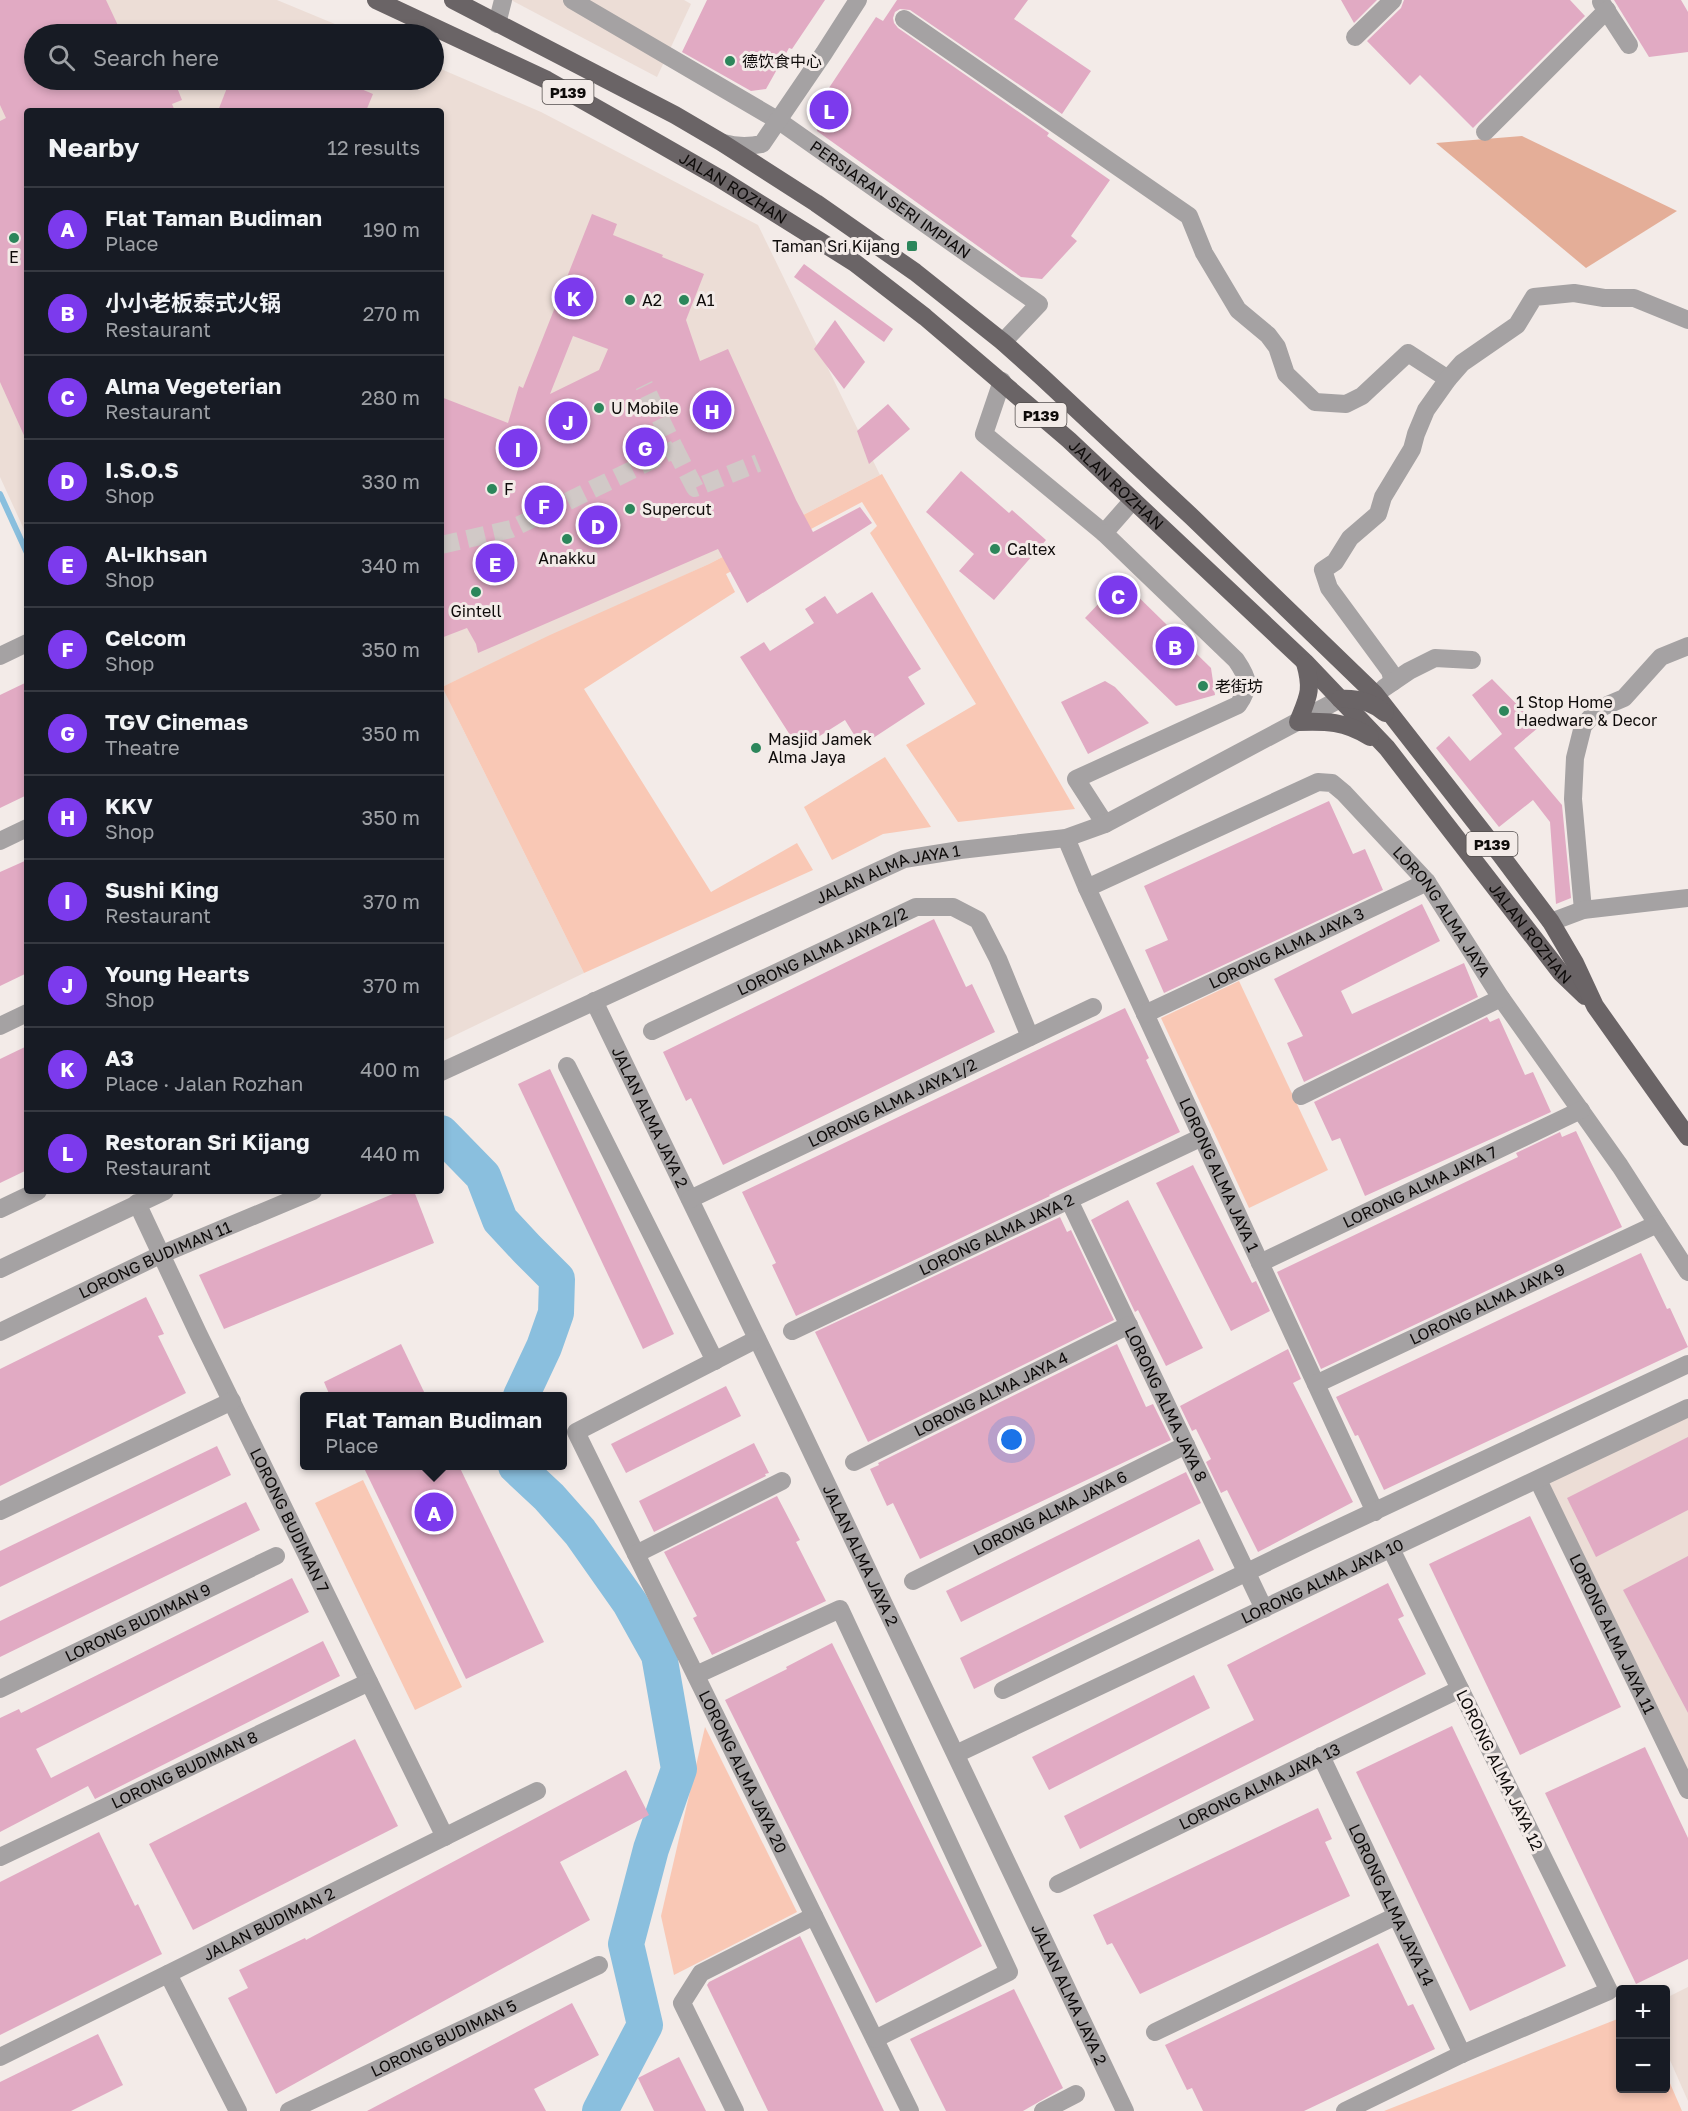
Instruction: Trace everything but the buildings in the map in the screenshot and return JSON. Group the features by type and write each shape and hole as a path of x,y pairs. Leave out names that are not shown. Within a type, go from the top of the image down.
{"main road":[{"name":"JALAN ROZHAN","path":"376,0 427,24"},
{"name":"JALAN ROZHAN","path":"453,0 675,115 721,142 825,209 915,272 1003,342 1322,640 1375,694 1551,922 1575,963 1595,1006 1688,1137"},
{"name":"JALAN ROZHAN","path":"444,32 547,80 728,183 855,263 1002,381 1069,440 1305,662 1387,748 1560,973 1595,1006"},
{"path":"1322,640 1342,670 1340,699 1355,698 1367,702 1381,709 1396,722"},
{"path":"1305,662 1311,682 1298,722 1328,722 1344,725 1358,730 1387,748"}],"street":[{"path":"497,24 503,0"},
{"name":"PERSIARAN SERI IMPIAN","path":"572,0 779,121 1038,304 1003,342"},
{"path":"721,142 734,147 762,144 858,0"},
{"path":"1354,37 1393,0"},
{"path":"1485,132 1603,5 1629,45"},
{"path":"904,18 1189,216 1204,253 1238,310 1268,335 1277,347 1286,374 1314,402 1346,404 1362,396 1408,353 1448,379"},
{"path":"762,144 763,155 772,174"},
{"path":"1393,681 1390,671 1329,588 1323,570 1335,562 1350,538 1378,514 1383,497 1412,449 1426,410 1461,363 1517,325 1534,297 1574,293 1604,298 1634,298 1688,320"},
{"path":"1002,381 984,434 1104,533 1236,660 1246,674 1247,692 1238,705 1076,779 1105,824"},
{"path":"1104,533 1133,500"},
{"path":"0,656 24,644"},
{"path":"1583,910 1573,799 1575,758 1583,726 1598,708 1624,698 1660,657 1688,646"},
{"path":"1375,694 1435,657 1472,660"},
{"name":"JALAN ALMA JAYA 1","path":"444,1071 904,859 1066,838 1105,824 1340,699"},
{"name":"LORONG ALMA JAYA","path":"1087,888 1318,783 1332,783 1427,882 1501,998 1581,1110 1688,1272"},
{"path":"0,841 24,829"},
{"name":"LORONG ALMA JAYA 1","path":"1066,838 1375,1512"},
{"name":"LORONG ALMA JAYA 3","path":"1145,1014 1427,882"},
{"path":"1551,922 1583,910 1688,898"},
{"name":"LORONG ALMA JAYA 2/2","path":"652,1031 916,907 953,907 978,920 998,959 1030,1036"},
{"path":"1302,1096 1501,998"},
{"name":"JALAN ALMA JAYA 2","path":"594,1001 1125,2111"},
{"name":"LORONG ALMA JAYA 1/2","path":"690,1199 1094,1007"},
{"path":"0,1026 24,1014"},
{"path":"567,1066 715,1361 757,1340"},
{"name":"LORONG ALMA JAYA 7","path":"1260,1263 1581,1110"},
{"name":"LORONG ALMA JAYA 2","path":"792,1331 1202,1137"},
{"path":"0,1209 32,1194"},
{"path":"0,1269 158,1194"},
{"name":"LORONG BUDIMAN 11","path":"0,1332 160,1255 306,1194"},
{"name":"LORONG ALMA JAYA 8","path":"1069,1200 1264,1609"},
{"name":"LORONG BUDIMAN 7","path":"137,1203 160,1255 445,1837"},
{"name":"LORONG ALMA JAYA 9","path":"1316,1384 1657,1224"},
{"name":"LORONG ALMA JAYA 4","path":"854,1462 1128,1324"},
{"name":"LORONG ALMA JAYA 20","path":"715,1361 576,1432 910,2111"},
{"path":"1003,1690 1246,1572 1688,1364"},
{"path":"0,1511 232,1401"},
{"name":"LORONG ALMA JAYA 10","path":"956,1754 1688,1408"},
{"name":"LORONG ALMA JAYA 6","path":"913,1581 1186,1446"},
{"name":"LORONG ALMA JAYA 11","path":"1538,1480 1688,1790"},
{"path":"636,1554 782,1481"},
{"name":"LORONG ALMA JAYA 12","path":"1391,1549 1609,1991 1462,2054"},
{"name":"LORONG BUDIMAN 9","path":"0,1689 276,1556"},
{"path":"696,1675 840,1609 1009,1972 875,2039"},
{"name":"LORONG BUDIMAN 8","path":"0,1857 369,1682"},
{"name":"LORONG ALMA JAYA 13","path":"1058,1884 1460,1689"},
{"name":"LORONG ALMA JAYA 14","path":"1321,1756 1462,2054"},
{"name":"JALAN BUDIMAN 2","path":"0,2057 537,1791"},
{"path":"735,2111 682,2002 701,1973 814,1916"},
{"path":"1155,2032 1396,1916"},
{"name":"LORONG BUDIMAN 5","path":"289,2111 599,1965"},
{"path":"168,1974 238,2111"},
{"path":"1346,2111 1462,2054"},
{"path":"1043,2111 1076,2094"}],"shaded area":[{"path":"0,0 277,0 335,24 24,24 24,90 444,90 444,70 541,112 758,225 880,475 709,564 444,686 444,108 24,108 24,529 0,477"},
{"path":"511,0 684,0 691,4 657,77"},
{"path":"1522,136 1677,211 1586,268 1436,143"},
{"path":"882,474 1075,809 958,822 906,745 976,704 870,533 877,526 862,502 726,574 735,592 584,689 711,892 797,843 813,870 584,973 444,691 444,686 550,635 709,564"},
{"path":"444,691 584,973 444,1041"},
{"path":"885,757 931,827 883,834 832,860 804,807"},
{"path":"1239,981 1328,1170 1249,1208 1161,1018"},
{"path":"1688,1409 1688,1787 1539,1480"},
{"path":"363,1480 462,1687 415,1710 315,1503"},
{"path":"705,1727 797,1912 674,1975 661,1916"},
{"path":"1688,1987 1688,2101 1670,2060 1670,1996"},
{"path":"1616,2020 1616,2093 1670,2093 1670,2083 1682,2111 1384,2111"}],"waterway":[{"path":"0,494 24,546"},
{"path":"444,1136 483,1176 500,1220 557,1279 556,1313 544,1347 523,1392"},
{"path":"520,1470 549,1497 580,1532 630,1603 659,1655 679,1769 651,1849 626,1944 645,2025 600,2111"}],"tunnel":[{"path":"444,544 511,529 675,449 644,385"},
{"path":"675,449 695,488 758,463"}],"place":[{"name":"德饮食中心","path":"730,61"},
{"name":"Restoran Sri Kijang","path":"829,110"},
{"name":"E","path":"14,238"},
{"name":"Taman Sri Kijang","path":"912,246"},
{"name":"A3","path":"574,297"},
{"name":"A2","path":"630,300"},
{"name":"A1","path":"684,300"},
{"name":"U Mobile","path":"599,408"},
{"name":"KKV","path":"712,410"},
{"name":"Young Hearts","path":"568,421"},
{"name":"TGV Cinemas","path":"645,447"},
{"name":"Sushi King","path":"518,448"},
{"name":"F","path":"492,489"},
{"name":"Celcom","path":"544,505"},
{"name":"Supercut","path":"630,509"},
{"name":"I.S.O.S","path":"598,525"},
{"name":"Anakku","path":"567,539"},
{"name":"Caltex","path":"995,549"},
{"name":"Al-Ikhsan","path":"495,563"},
{"name":"Gintell","path":"476,592"},
{"name":"Alma Vegeterian","path":"1118,595"},
{"name":"小小老板泰式火锅","path":"1175,646"},
{"name":"老街坊","path":"1203,686"},
{"name":"1 Stop Home Haedware & Decor","path":"1504,711"},
{"name":"Masjid Jamek Alma Jaya","path":"756,748"},
{"name":"Flat Taman Budiman","path":"434,1512"}]}
